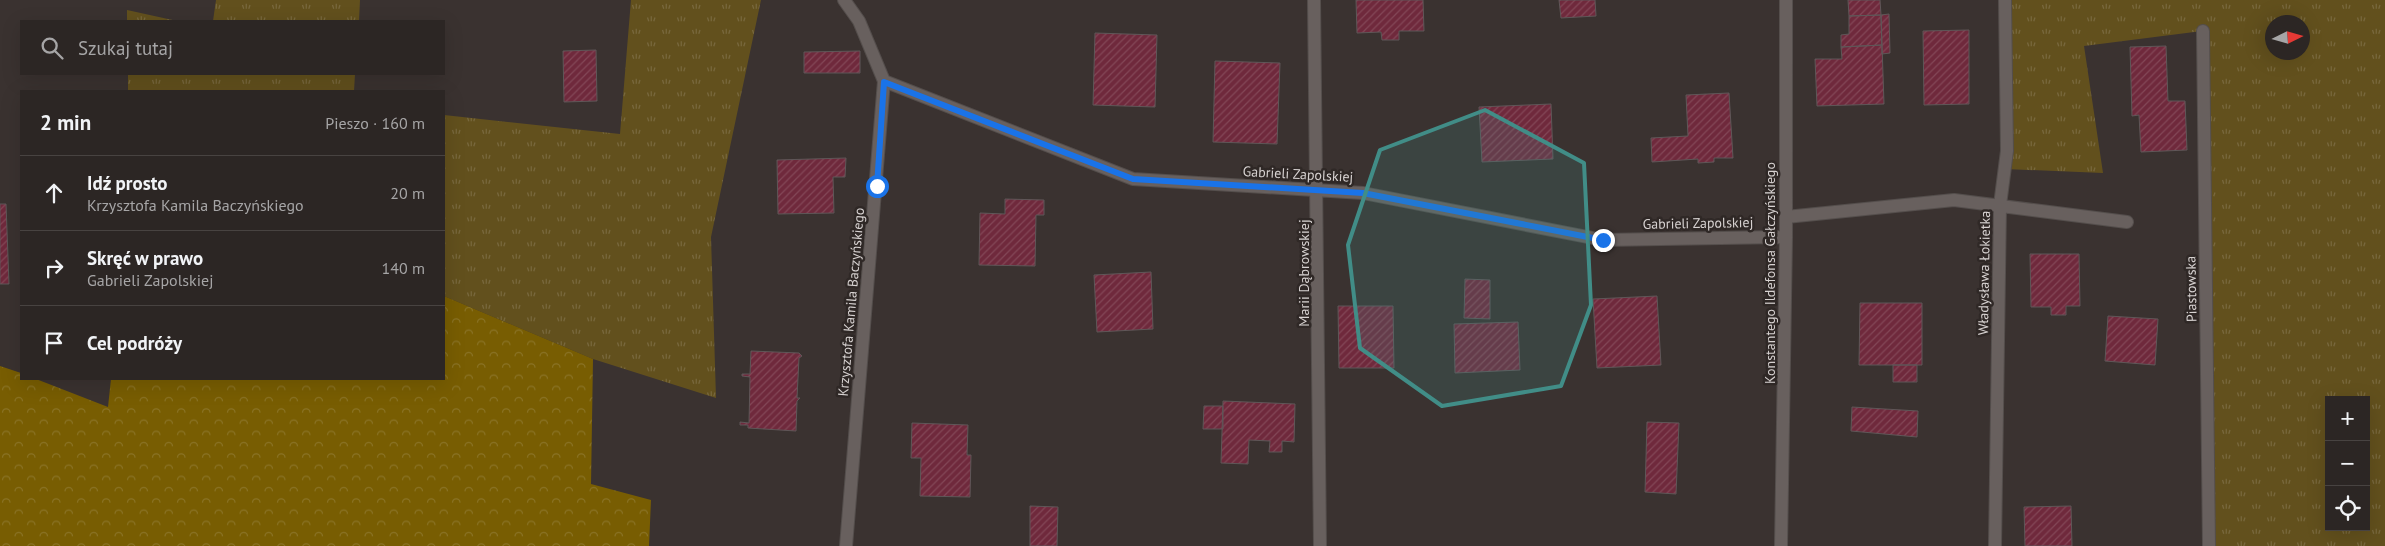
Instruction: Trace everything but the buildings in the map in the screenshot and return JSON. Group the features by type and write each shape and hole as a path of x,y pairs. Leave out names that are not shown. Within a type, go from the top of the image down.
{"street":[{"name":"Marii Dąbrowskiej","path":"1314,0 1318,190 1320,546"},
{"name":"Konstantego Ildefonsa Gałczyńskiego","path":"1782,546 1786,237 1786,0"},
{"name":"Władysława Łokietka","path":"1995,546 2000,205 2008,151 2005,0"},
{"name":"Krzysztofa Kamila Baczyńskiego","path":"846,546 884,82 850,3"},
{"name":"Piastowska","path":"2203,31 2209,546"},
{"name":"Gabrieli Zapolskiej","path":"884,82 1133,179 1363,193 1603,240 1786,237"},
{"path":"1786,217 1954,200 2127,222"}],"highlighted area":[{"path":"1485,110 1584,163 1591,305 1561,386 1442,406 1360,348 1348,245 1380,150"}],"green space":[{"path":"216,0 360,0 359,20 213,20"},
{"path":"631,0 761,0 711,237 716,398 593,359 445,296 445,115 620,134"},
{"path":"2005,0 2385,0 2385,546 2209,546 2202,31 2084,46 2103,173 2005,169"},
{"path":"127,10 172,20 127,20"},
{"path":"128,75 355,75 354,90 128,90"},
{"path":"445,296 593,359 591,484 651,500 649,546 0,546 0,366 20,373 20,380 39,380 108,407 111,380 445,380"}],"route":[{"path":"877,186 884,82 1133,179 1363,193 1603,240"}]}
